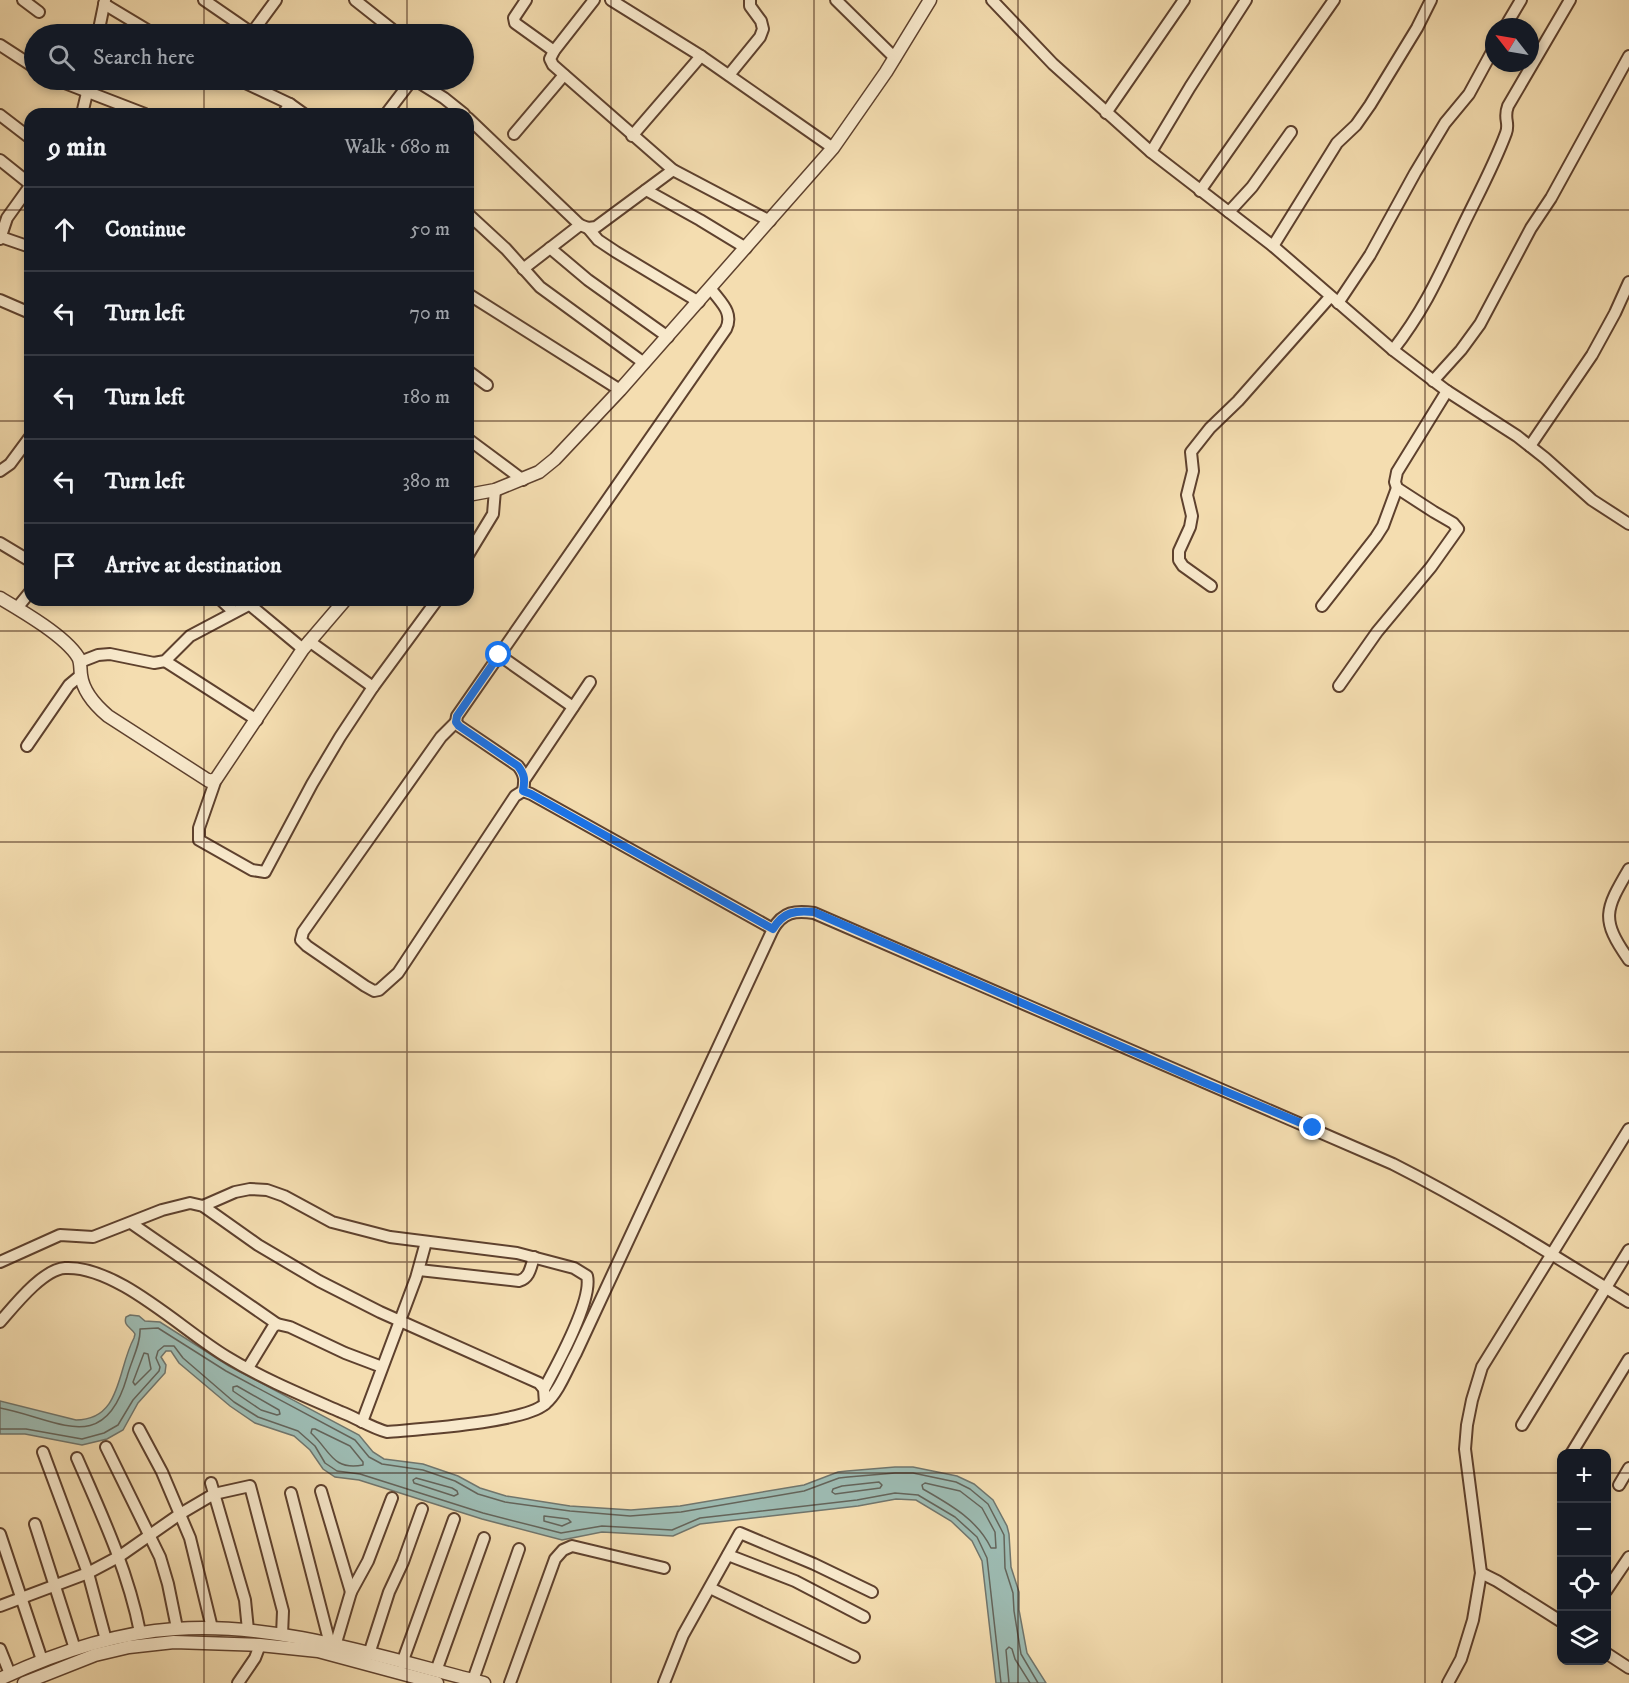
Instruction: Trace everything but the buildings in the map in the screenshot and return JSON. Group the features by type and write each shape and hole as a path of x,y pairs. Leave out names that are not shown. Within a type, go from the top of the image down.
{"street":[{"path":"23,0 39,12"},
{"path":"204,0 237,24"},
{"path":"258,24 276,0"},
{"path":"355,0 385,24"},
{"path":"526,0 514,18 515,23 554,51"},
{"path":"594,0 554,51 550,59 553,65 673,170 770,221"},
{"path":"611,0 701,56 833,148"},
{"path":"729,75 760,37 763,29 761,21 750,6 750,0"},
{"path":"836,0 895,58"},
{"path":"474,494 495,490 539,472 555,459 620,390 833,148 895,58 930,0"},
{"path":"992,0 1053,64 1151,152 1273,246 1334,300 1433,381 1530,446 1592,500 1629,524"},
{"path":"1106,113 1184,0"},
{"path":"1151,152 1246,0"},
{"path":"1200,190 1335,0"},
{"path":"1273,246 1337,143 1356,125 1370,105 1417,28 1431,0"},
{"path":"1510,18 1521,0"},
{"path":"1394,350 1415,322 1441,274 1508,126 1505,115 1508,106 1570,0"},
{"path":"100,24 105,2 139,24"},
{"path":"0,45 24,61"},
{"path":"632,136 701,56"},
{"path":"1433,381 1461,350 1480,324 1531,228 1551,198 1629,56"},
{"path":"1211,586 1183,567 1179,560 1179,551 1190,527 1192,516 1187,495 1193,471 1191,452 1210,428 1334,300 1370,255 1445,123 1469,94 1485,65"},
{"path":"514,134 564,75"},
{"path":"82,90 129,108"},
{"path":"260,90 296,108"},
{"path":"391,108 405,90"},
{"path":"430,90 456,108"},
{"path":"83,108 87,92"},
{"path":"287,108 290,104"},
{"path":"0,115 24,133"},
{"path":"474,124 598,240 699,302"},
{"path":"1229,212 1252,187 1291,132"},
{"path":"0,160 24,180"},
{"path":"523,269 550,248 584,227 596,227 673,170"},
{"path":"646,190 746,248"},
{"path":"24,192 4,215 1,238 24,245"},
{"path":"474,220 506,249 540,287 644,363"},
{"path":"550,248 588,280 668,337"},
{"path":"1530,446 1592,355 1629,282"},
{"path":"590,682 524,785 398,972 379,990 374,991 301,940 303,932 441,737 456,722 457,716 726,329 730,315 711,289"},
{"path":"474,298 620,390"},
{"path":"0,300 24,310"},
{"path":"474,375 487,385"},
{"path":"1339,686 1377,632 1431,567 1458,529 1453,523 1397,488 1395,482 1397,472 1447,391"},
{"path":"474,443 523,480"},
{"path":"0,471 10,464 24,445"},
{"path":"19,452 24,455"},
{"path":"1322,606 1380,532 1397,488"},
{"path":"474,545 493,514 495,490"},
{"path":"0,543 24,557"},
{"path":"0,598 60,639 76,654 85,690 96,706 202,777 209,780 216,779"},
{"path":"17,608 24,599"},
{"path":"228,606 234,612"},
{"path":"27,746 80,669 98,655 110,654 154,663 165,661 190,636 246,606"},
{"path":"259,606 306,645 373,687"},
{"path":"340,606 306,645 216,779 199,828 199,840 252,870 265,872 312,784 373,687 433,606"},
{"path":"499,655 573,707"},
{"path":"165,661 257,720"},
{"path":"456,722 518,766 523,772 524,785 531,794 773,929"},
{"path":"1629,869 1609,906 1608,916 1619,946 1629,960"},
{"path":"0,1322 38,1282 55,1271 63,1268 84,1269 123,1285 225,1356 376,1430 387,1432 419,1429 509,1418 528,1413 545,1404 551,1397 576,1353 773,929 784,914 799,911 814,912 1393,1164 1432,1183 1629,1302"},
{"path":"1448,1683 1461,1659 1473,1620 1480,1573 1466,1449 1467,1425 1482,1367 1551,1254 1624,1148 1629,1129"},
{"path":"203,1206 236,1192 250,1189 267,1190 284,1196 332,1222 390,1237 490,1248 574,1268 587,1276 589,1283 568,1344 544,1389 545,1404"},
{"path":"0,1262 60,1235 93,1237 177,1206 190,1203 203,1206 294,1267 469,1353 516,1371 539,1383 544,1389"},
{"path":"131,1223 277,1324 290,1327 345,1353 382,1367"},
{"path":"362,1422 419,1270 426,1242"},
{"path":"1522,1425 1629,1250"},
{"path":"419,1270 519,1281 529,1273 534,1257"},
{"path":"248,1368 277,1324"},
{"path":"1574,1449 1629,1359"},
{"path":"139,1429 162,1472 190,1538 212,1628"},
{"path":"106,1446 151,1536 168,1584 177,1628"},
{"path":"43,1452 88,1573 106,1640"},
{"path":"77,1458 120,1556 140,1632"},
{"path":"1619,1485 1629,1468"},
{"path":"0,1605 88,1573 120,1556 151,1536 213,1488 250,1486 283,1611 282,1635"},
{"path":"213,1488 245,1600 248,1630"},
{"path":"321,1491 351,1592"},
{"path":"291,1493 332,1645"},
{"path":"332,1645 351,1592 368,1561 392,1498"},
{"path":"369,1654 389,1592 423,1509"},
{"path":"402,1663 454,1519"},
{"path":"35,1524 75,1649"},
{"path":"664,1683 684,1635 740,1533 814,1564 872,1592"},
{"path":"0,1534 42,1660"},
{"path":"437,1677 484,1538"},
{"path":"510,1683 555,1559 563,1550 572,1546 664,1568"},
{"path":"24,1683 95,1655 129,1647 174,1642 260,1645 318,1652 437,1677 479,1682 519,1549"},
{"path":"728,1555 795,1581 864,1617"},
{"path":"1611,1584 1629,1557"},
{"path":"1480,1573 1497,1581 1557,1619"},
{"path":"710,1588 854,1657"},
{"path":"0,1649 5,1677 42,1660 75,1649 140,1632 177,1628 248,1630 369,1654 402,1663 437,1677"},
{"path":"238,1683 255,1658 260,1645"},
{"path":"1611,1656 1629,1668"}],"water":[{"path":"139,1316 145,1321 160,1322 229,1366 359,1435 373,1452 384,1459 423,1464 458,1476 480,1488 506,1496 570,1506 631,1510 680,1506 804,1485 838,1472 847,1471 913,1467 957,1476 974,1484 993,1500 1007,1526 1011,1567 1019,1592 1019,1610 1027,1653 1046,1683 996,1683 982,1561 972,1541 951,1521 916,1500 896,1499 858,1506 700,1524 673,1536 602,1532 562,1540 482,1519 359,1480 335,1477 323,1469 310,1450 294,1436 255,1423 230,1406 179,1363 171,1351 166,1351 161,1357 166,1365 165,1373 138,1403 123,1430 107,1439 82,1445 25,1434 0,1434 0,1401 76,1420 91,1418 102,1412 116,1391 134,1338 135,1334 126,1322 126,1317"}],"route":[{"path":"499,655 457,716 456,722 518,766 525,779 523,791 773,929 784,914 799,911 814,912 1313,1128"}]}
